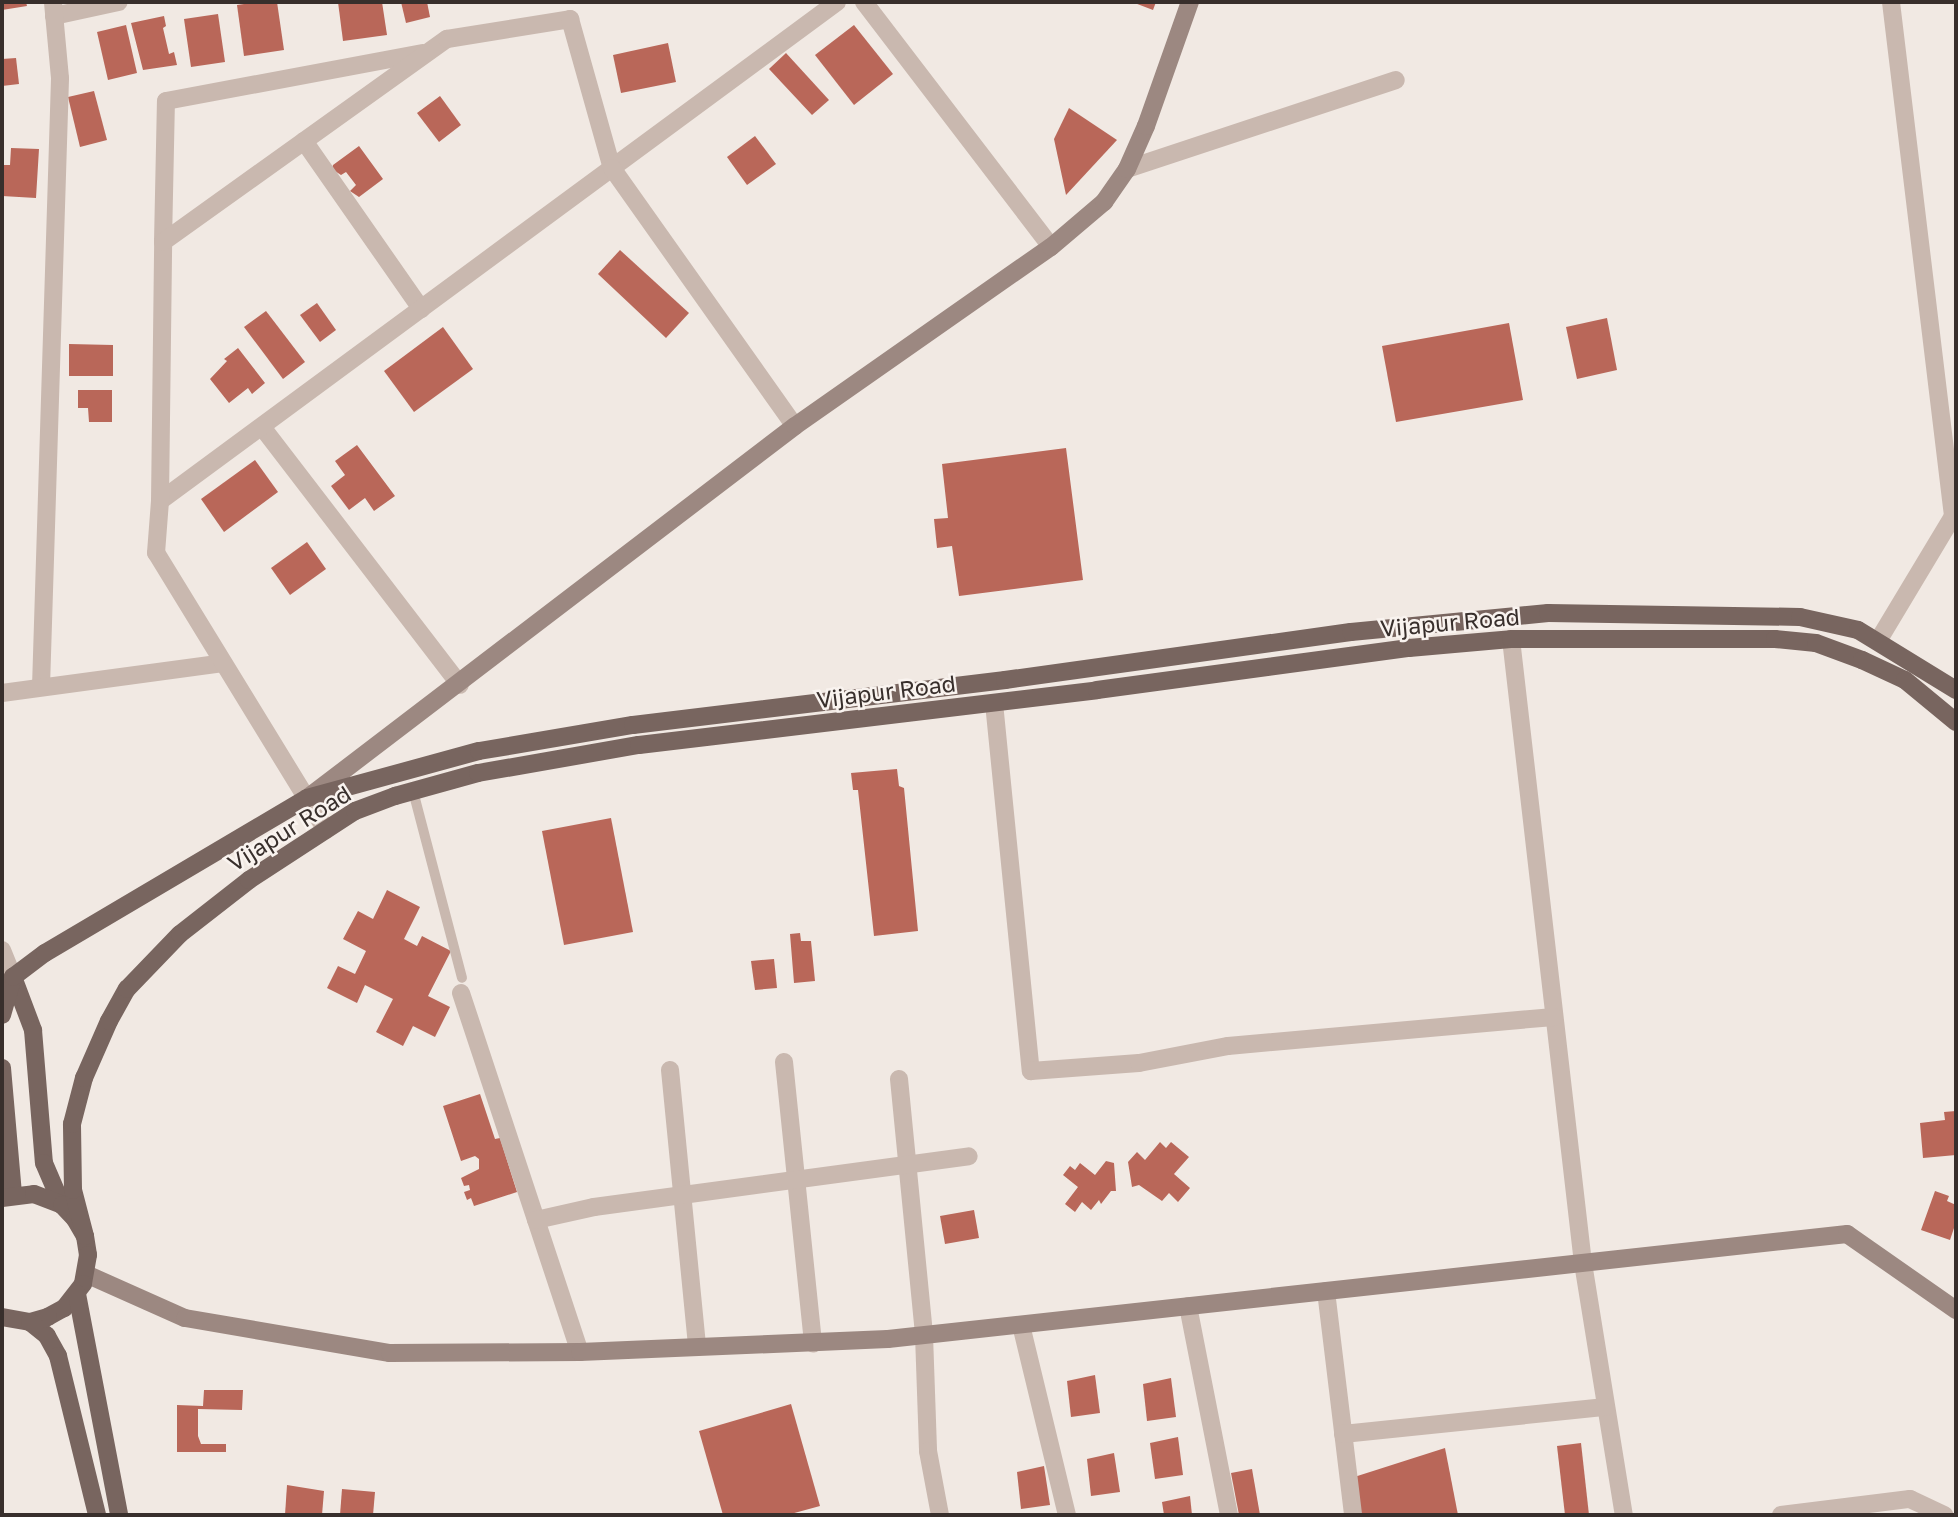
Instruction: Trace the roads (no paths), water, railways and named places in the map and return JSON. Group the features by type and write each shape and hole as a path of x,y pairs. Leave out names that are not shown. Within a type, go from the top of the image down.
{"main road":[{"path":"307,798 460,685 795,426 1051,247 1104,202 1127,169 1146,126 1190,2"},
{"name":"Vijapur Road","path":"8,979 45,953 307,798 479,751 633,725 1469,619 1548,612 1800,617 1858,630 1956,690"},
{"name":"Vijapur Road","path":"86,1274 88,1255 73,1190 72,1124 84,1078 109,1021 127,989 180,934 249,880 355,811 413,791 478,773 639,745 994,703 1320,659 1511,639 1775,639 1816,643 1905,680 1956,722"},
{"path":"2,1016 8,979"},
{"path":"8,979 33,1030 44,1163 62,1205"},
{"path":"2,1068 8,1196 45,1196 62,1205 85,1236"},
{"path":"30,1322 64,1308 77,1294 86,1274 185,1318 390,1353 580,1352 813,1344 1021,1325 1847,1234 1956,1310"},
{"path":"77,1294 119,1515"},
{"path":"2,1317 30,1322 47,1336 58,1356 97,1515"}],"street":[{"path":"41,687 60,78 53,9 119,2"},
{"path":"160,501 838,2"},
{"path":"864,2 1051,247"},
{"path":"1878,641 1953,516 1891,2"},
{"path":"163,242 447,39 570,19 612,168 795,426"},
{"path":"326,830 156,553 160,501 166,101 430,51"},
{"path":"1127,169 1396,80"},
{"path":"304,141 421,309"},
{"path":"262,426 460,685"},
{"path":"1511,639 1583,1263 1624,1515"},
{"path":"2,693 223,663"},
{"path":"994,703 1031,1071 1139,1063 1228,1046 1555,1017"},
{"path":"2,950 8,979"},
{"path":"461,986 580,1352"},
{"path":"783,1062 799,1180 813,1344"},
{"path":"670,1070 697,1347"},
{"path":"900,1079 925,1335 928,1451 940,1515"},
{"path":"536,1220 594,1207 799,1180 907,1162 969,1156"},
{"path":"1326,1291 1353,1515"},
{"path":"1188,1306 1229,1515"},
{"path":"1021,1325 1067,1515"},
{"path":"1343,1434 1606,1407"},
{"path":"1781,1515 1910,1499 1945,1515"}],"lane":[{"path":"413,791 461,986"}]}
